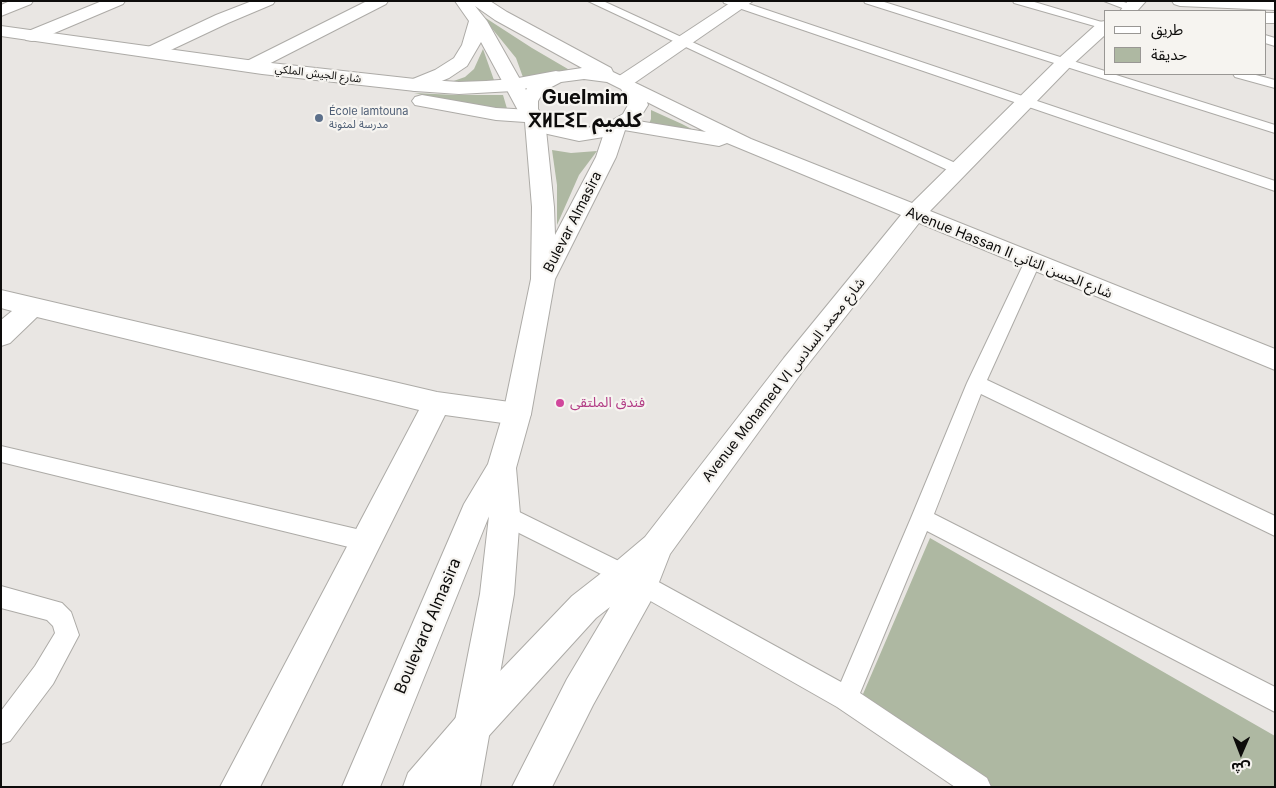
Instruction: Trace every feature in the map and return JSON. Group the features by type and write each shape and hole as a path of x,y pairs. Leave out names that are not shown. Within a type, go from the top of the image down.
{"main road":[{"path":"1,11 25,1"},
{"path":"32,36 117,1"},
{"path":"152,52 222,19 267,1"},
{"path":"463,1 478,21 512,85 531,115 550,129 579,135 595,134 619,126 630,118 638,105 637,98 621,81 584,73 556,77 541,84 531,94 528,101 531,115"},
{"name":"Avenue Hassan II شارع الحسن الثاني","path":"479,1 501,16 621,81 744,144 1032,263 1275,360"},
{"path":"1180,1 1275,6"},
{"path":"1,31 257,67 376,2"},
{"path":"621,81 684,43 737,3"},
{"path":"415,85 442,74 461,62 472,45 478,21"},
{"name":"Avenue Mohamed VI شارع محمد السادس","path":"531,787 580,692 633,580 793,365 914,214 1064,62 1103,30"},
{"name":"شارع الجيش الملكي","path":"257,67 415,85 459,88 512,85 556,77"},
{"name":"شارع الجيش الملكي","path":"257,67 496,114 531,115"},
{"name":"Bulevar Almasira","path":"531,115 543,207 543,279"},
{"name":"Avenue Hassan II شارع الحسن الثاني","path":"619,126 744,144"},
{"name":"Bulevar Almasira","path":"543,279 606,157 619,126"},
{"name":"Boulevard Almasira","path":"361,787 492,509 501,468 517,414 543,279"},
{"path":"1,299 437,403 517,414"},
{"path":"1,336 32,306"},
{"path":"239,787 437,403"},
{"name":"Boulevard Almasira","path":"461,787 497,594 492,509"},
{"path":"422,787 472,727 584,607 633,580"}],"lane":[{"path":"593,1 959,170"},
{"path":"869,1 1104,75"},
{"path":"1018,1 1103,30"},
{"path":"1109,1 1132,7"},
{"path":"737,3 1025,103 1103,127 1275,186"},
{"path":"1105,75 1275,129"},
{"path":"1243,75 1275,84"},
{"path":"846,698 922,518 976,383 1032,263"},
{"path":"976,383 1275,526"},
{"path":"1,454 365,541"},
{"path":"492,509 633,580 846,698 978,787"},
{"path":"922,518 1275,700"},
{"path":"1,596 54,611 63,620 67,636 44,675 1,732"}],"green space":[{"path":"481,15 573,72 524,80 516,58"},
{"path":"483,49 495,83 448,83 465,77 474,69"},
{"path":"414,93 503,95 508,112"},
{"path":"651,110 705,136 648,126 651,119"},
{"path":"552,150 571,153 597,151 579,175 557,225 557,185"},
{"path":"930,538 1275,736 1275,787 987,787 860,701"}],"place":[{"name":"École lamtouna مدرسة لمثونة","path":"319,118"},
{"name":"فندق الملتقى","path":"560,403"}],"district":[{"name":"Guelmim ⴳⵍⵎⵉⵎ كلميم","path":"585,110"}]}
